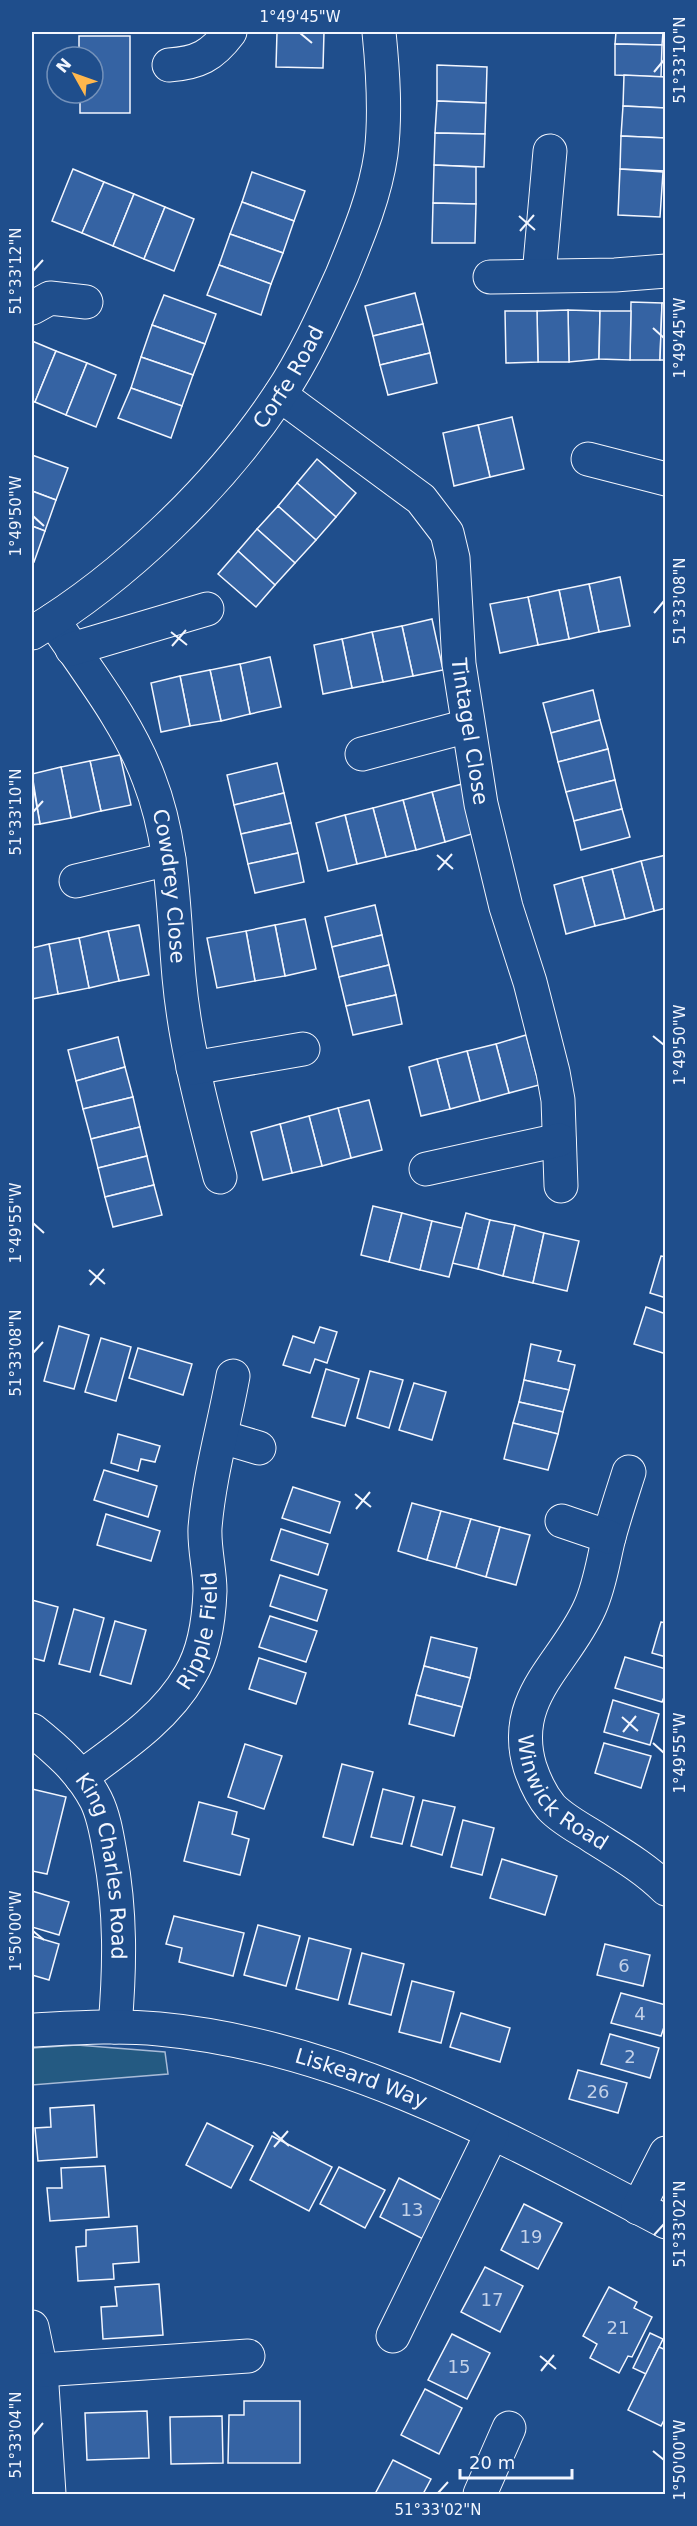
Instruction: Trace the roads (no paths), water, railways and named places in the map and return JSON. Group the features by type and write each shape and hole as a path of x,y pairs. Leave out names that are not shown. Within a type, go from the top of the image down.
{"street":[{"path":"169,64 189,64 208,55 230,32"},
{"name":"Corfe Road","path":"42,626 112,576 210,484 280,395 335,289 374,188 381,153 383,104 379,32"},
{"path":"539,275 550,151"},
{"path":"490,277 666,272"},
{"path":"32,308 50,298 86,302"},
{"name":"Tintagel Close","path":"280,395 421,499 436,515 447,533 453,558 458,653 481,804 512,927 530,982 553,1072 558,1100 561,1186"},
{"path":"588,459 666,479"},
{"path":"72,649 207,609"},
{"name":"Cowdrey Close","path":"42,626 72,649 129,737 149,778 163,821 169,859 179,978 193,1068 220,1177"},
{"path":"362,754 468,726"},
{"path":"76,881 169,859"},
{"path":"193,1068 303,1049"},
{"path":"426,1169 559,1140"},
{"name":"Ripple Field","path":"81,1777 144,1729 178,1692 191,1674 207,1620 210,1590 205,1531 209,1496 233,1376"},
{"path":"222,1437 259,1448"},
{"name":"Winwick Road","path":"629,1472 609,1537 599,1586 589,1610 539,1687 529,1709 525,1732 526,1753 542,1795 553,1809 570,1823 635,1863 666,1889"},
{"path":"562,1521 609,1537"},
{"name":"King Charles Road","path":"32,1730 65,1757 81,1777 97,1801 107,1834 116,1886 120,1971 115,2026"},
{"name":"Liskeard Way","path":"32,2030 115,2026 199,2034 303,2058 378,2082 492,2133 652,2215"},
{"path":"393,2336 492,2133"},
{"path":"652,2215 666,2153"},
{"path":"32,2327 41,2370 49,2494"},
{"path":"41,2370 248,2356"},
{"path":"480,2494 509,2428"}]}
